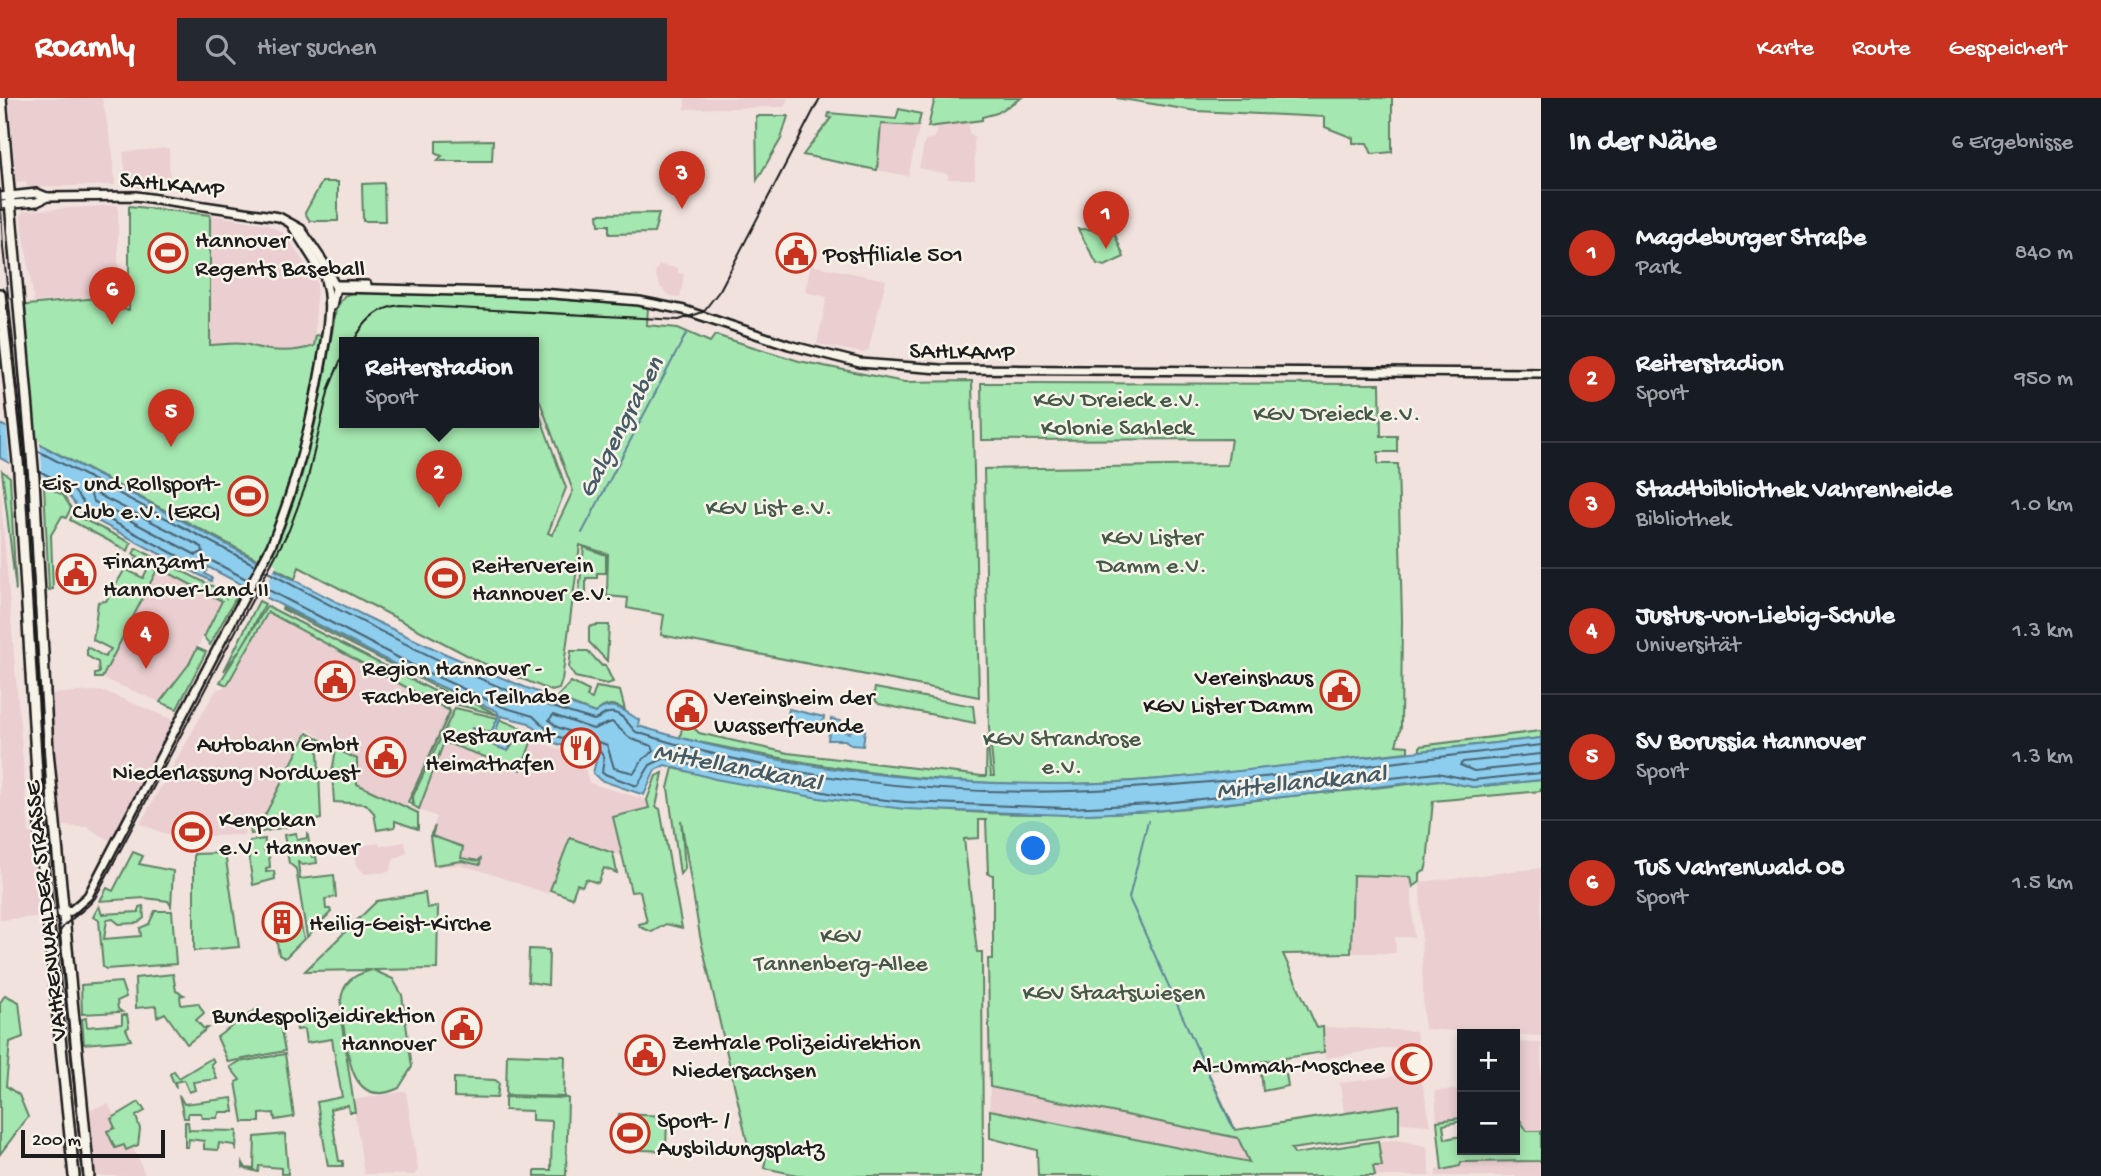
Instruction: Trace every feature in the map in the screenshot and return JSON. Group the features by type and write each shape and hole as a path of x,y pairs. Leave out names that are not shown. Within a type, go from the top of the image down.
{"main road":[{"name":"VAHRENWALDER STRASSE","path":"1,98 4,200 31,436 48,751 89,1176"},
{"name":"VAHRENWALDER STRASSE","path":"0,294 19,471 27,648 47,916 74,1176"}],"street":[{"name":"SAHLKAMP","path":"4,200 37,193 47,197 122,195 268,214 303,232 335,285 574,295 639,302 709,317 821,354 902,368 1541,373"},
{"path":"291,224 324,276 329,295 326,331"},
{"name":"SAHLKAMP","path":"324,263 355,286"},
{"path":"324,276 335,285"},
{"path":"329,295 335,285"},
{"path":"47,916 63,914 88,896 266,556 289,502 304,451 335,285"},
{"path":"332,307 342,294 355,286"}],"shaded area":[{"path":"9,98 102,98 113,153 115,185 27,187 26,181 16,182"},
{"path":"685,98 788,98 784,107 685,109"},
{"path":"969,121 969,133 974,136 975,179 948,179 948,174 919,168 925,140 935,138 938,126"},
{"path":"881,125 919,127 908,176 877,170"},
{"path":"169,148 170,190 127,186 123,152"},
{"path":"118,205 118,295 34,302 21,216 23,211"},
{"path":"210,215 267,224 286,235 317,283 314,346 301,350 256,350 249,345 210,345"},
{"path":"659,265 678,268 678,273 684,274 680,298 671,296 661,288 655,273"},
{"path":"811,265 886,280 868,351 863,353 817,344 827,297 805,292"},
{"path":"0,488 29,833 40,832 47,916 0,920"},
{"path":"158,568 221,601 189,664 160,702 102,678"},
{"path":"268,614 449,710 405,806 357,784 357,759 307,729 263,818 243,823 245,835 174,837 140,824 216,690 228,686"},
{"path":"106,692 178,722 116,844 87,827 61,826 50,694"},
{"path":"533,740 582,757 589,783 647,800 647,809 613,817 622,856 570,838 549,894 458,865 433,867 428,840 437,817 416,809 441,741 522,771"},
{"path":"405,842 407,853 394,859 389,872 365,874 356,864 353,843 358,846 379,843 380,846"},
{"path":"1541,868 1541,1036 1520,1035 1520,1029 1424,1029 1420,882"},
{"path":"1353,875 1411,877 1414,937 1395,937 1396,953 1351,953"},
{"path":"1323,1027 1416,1031 1418,1049 1388,1048 1325,1058"},
{"path":"1520,1042 1541,1043 1541,1131 1527,1131 1520,1120"},
{"path":"1420,1073 1431,1125 1401,1123 1399,1105 1344,1113 1340,1083"},
{"path":"990,1087 1239,1138 1249,1163 990,1110"},
{"path":"1457,1089 1457,1119 1437,1121 1435,1091"},
{"path":"406,1091 418,1170 414,1175 364,1174 353,1100"},
{"path":"108,1104 140,1161 145,1176 89,1176 83,1112"},
{"path":"1397,1140 1427,1146 1430,1176 1375,1176 1373,1166 1382,1165 1378,1141"},
{"path":"1541,1161 1541,1176 1436,1176 1436,1170 1459,1166 1460,1162"}],"green space":[{"path":"935,98 1021,98 997,113 982,117 982,120 928,127"},
{"path":"1116,98 1392,98 1392,152 1372,154 1367,143 1353,143 1353,138 1325,127 1325,117 1196,111"},
{"path":"899,109 921,114 918,126 881,124 877,170 803,155 831,118 828,117 829,113 896,119"},
{"path":"756,116 788,116 781,139 757,180"},
{"path":"493,140 492,161 437,161 442,156 436,154 436,141"},
{"path":"322,182 338,182 338,221 310,221 305,213"},
{"path":"384,183 385,221 363,221 362,184"},
{"name":"KGV List e.V.","path":"129,206 210,215 210,345 240,343 289,351 314,346 316,335 322,336 297,464 267,555 276,547 298,488 320,400 336,309 344,296 354,292 530,297 648,306 647,325 678,328 710,342 715,335 799,361 904,382 972,381 979,697 661,635 664,615 627,608 628,598 607,596 608,554 580,545 562,680 559,689 552,691 480,662 299,567 295,579 32,440 18,306 117,296 118,309 129,310","holes":["339,337 539,337 539,399 573,491 552,535 548,533 566,488 539,413 539,428 339,428"]},
{"path":"659,213 654,233 609,234 609,225 599,225 598,214"},
{"path":"1078,229 1113,230 1124,257 1105,266 1097,264"},
{"path":"981,383 1380,384 1381,436 1397,436 1397,452 1378,452 1378,464 1398,464 1402,619 1401,727 1396,745 1408,746 1408,752 1155,779 1021,784 874,773 680,738 683,722 687,721 699,733 788,753 986,776 987,734 991,776 994,776 989,728 984,469 1227,465 1231,439 982,440"},
{"path":"2,471 10,477 16,591"},
{"path":"44,485 63,495 71,508 66,518 62,516 51,535 53,589 49,590"},
{"path":"73,514 131,543 128,551 70,520"},
{"path":"584,547 606,555 606,573 597,573 597,578 586,578 586,593 579,593"},
{"path":"136,548 220,590 226,598 229,588 240,590 210,645 204,637 222,601 133,554"},
{"path":"137,559 157,570 102,678 95,678 95,674 99,673 98,662 87,656 87,647 105,657 111,649 93,640 98,602 106,601 125,569 143,578 147,570 131,562"},
{"path":"259,601 265,604 243,646 224,671"},
{"path":"267,606 444,696 450,711 268,612 227,685 220,682"},
{"path":"283,607 498,715 455,704 444,691 282,609"},
{"path":"609,625 607,661 589,642 589,627"},
{"path":"197,648 206,652 177,709 160,702 189,664"},
{"path":"571,651 588,651 602,666 605,665 613,682 607,684 575,677 569,668"},
{"path":"571,682 589,691 587,697 592,699 596,687 620,691 625,710 609,705 595,713 556,698"},
{"path":"875,688 973,706 975,723 879,704 873,698"},
{"path":"455,708 498,718 491,733 477,728 470,733 472,737 508,751 513,744 512,739 495,734 499,719 521,728 532,740 521,770 444,742 419,809 414,806 413,796"},
{"path":"450,711 412,794 412,805 408,802"},
{"path":"1541,731 1541,738 1420,751 1420,746"},
{"path":"307,733 323,741 318,750 321,819 307,822 306,819 301,820 301,824 251,834 249,822 263,819"},
{"path":"336,749 357,759 357,784 418,813 418,829 395,821 395,827 377,830 374,813 366,804 334,802 332,772"},
{"path":"673,768 791,793 851,801 911,808 1031,814 1169,810 1438,780 1473,787 1541,780 1541,791 1433,801 1427,863 1425,871 1420,873 1420,882 1413,887 1411,877 1353,875 1351,953 1283,954 1317,1028 1323,1027 1324,1052 1207,1070 1235,1130 1399,1105 1399,1134 1291,1149 1295,1154 1378,1141 1382,1166 1373,1166 1375,1176 1038,1176 1037,1150 990,1138 990,1110 1249,1162 1238,1138 990,1087 988,959 993,959 993,875 988,874 986,820 979,820 979,838 964,839 977,952 982,952 983,1176 802,1176 764,1168 766,1157 750,1154 700,936 681,820 685,868 680,874 668,788"},
{"path":"663,773 656,807 660,809 682,928 666,924 652,932 640,927 639,924 647,922 640,891 631,892 613,817 649,808 647,800 656,776"},
{"path":"435,826 432,836 463,847 461,858 479,861 481,857 480,865 462,861 434,865 430,836"},
{"path":"307,832 312,857 316,856 317,863 302,865 298,862 300,879 334,875 336,897 325,899 326,909 331,912 307,937 296,869 289,863 284,835 296,833 297,840 307,838"},
{"path":"570,838 613,853 617,873 604,868 598,883 586,879 582,886 577,884 572,898 550,890"},
{"path":"265,839 264,850 269,856 270,867 266,868 266,872 274,871 275,879 253,885 247,846 250,841"},
{"path":"133,852 143,856 139,864 173,871 171,906 168,901 145,898 100,901 107,888 113,891"},
{"path":"225,853 239,947 194,951 194,854"},
{"path":"425,893 427,908 438,906 437,969 373,970 393,979 402,995 412,1067 399,1088 384,1093 373,1092 364,1088 357,1080 349,1059 341,1004 347,983 357,975 372,970 305,971 377,901"},
{"path":"99,906 102,914 139,912 139,907 143,906 144,918 138,923 119,924 113,919 107,920 104,939 141,936 140,928 149,924 155,911 172,911 176,964 106,969 103,967 99,920 93,917"},
{"path":"291,921 300,921 304,939 285,958 279,955 275,931 289,929"},
{"path":"529,949 549,950 548,985 528,982"},
{"path":"173,974 176,991 184,995 180,996 181,1005 198,1003 204,1013 196,1020 203,1028 208,1028 187,1044 165,1013 157,1017 156,1006 136,1008 135,978"},
{"path":"121,982 126,997 117,1001 118,1009 122,1012 82,1014 81,985"},
{"path":"5,995 19,1002 23,1037 10,1042 6,1086 19,1095 28,1117 0,1154 0,1003"},
{"path":"258,1008 262,1021 279,1020 285,1051 228,1062 217,1037"},
{"path":"122,1015 127,1015 129,1027 126,1029 131,1040 84,1044 82,1019 86,1018 87,1027 122,1024"},
{"path":"295,1015 341,1019 355,1112 349,1112 348,1105 330,1109 339,1161 343,1161 343,1166 328,1166 317,1102 342,1097 332,1039 306,1043 304,1029 297,1030"},
{"path":"285,1054 294,1117 275,1120 274,1113 260,1114 260,1122 243,1122 236,1082 240,1080 230,1067 239,1062"},
{"path":"507,1054 565,1056 564,1097 506,1095"},
{"path":"212,1058 214,1062 211,1064 217,1079 193,1082 195,1090 189,1092 184,1080 175,1082 176,1088 170,1074 174,1071 179,1078"},
{"path":"1284,1060 1288,1086 1263,1091 1260,1063"},
{"path":"454,1078 495,1080 499,1083 497,1098 454,1097"},
{"path":"179,1095 184,1104 232,1098 234,1112 220,1112 217,1118 202,1118 201,1113 188,1113 188,1118 184,1118"},
{"path":"505,1097 568,1098 566,1176 535,1176 535,1170 551,1170 552,1121 532,1120 532,1111 505,1110"},
{"path":"139,1102 145,1111 136,1116 140,1129 138,1145 126,1150 124,1145 115,1148 107,1131 115,1128 111,1119"},
{"name":"Sport- / Ausbildungsplatz","path":"619,1114 667,1116 666,1151 616,1149"},
{"path":"1457,1119 1457,1122 1443,1125 1445,1139 1457,1137 1457,1155 1520,1155 1520,1120 1527,1131 1541,1131 1541,1161 1461,1162 1460,1166 1442,1170 1437,1121"},
{"path":"185,1122 188,1122 189,1130 237,1131 236,1149 234,1145 219,1143 218,1150 204,1149 204,1141 189,1139 188,1147 185,1147"},
{"path":"285,1134 288,1174 281,1174 281,1168 259,1166 258,1172 243,1168 243,1163 246,1168 254,1169 255,1137"}],"water":[{"name":"Mittellandkanal","path":"0,424 292,579 441,652 595,713 612,706 639,720 638,726 690,740 796,763 850,771 958,781 1067,784 1175,778 1541,738 1541,780 1473,787 1438,780 1155,811 1066,815 904,809 819,798 715,779 665,765 655,770 644,795 600,780 593,773 597,757 549,741 529,723 501,716 495,734 512,740 508,751 471,736 472,728 491,733 499,715 497,711 417,676 208,567 205,574 212,578 211,581 82,513 67,494 0,458"},
{"path":"789,709 824,717 821,731 786,724"},
{"path":"831,719 841,721 845,732 849,733 854,727 865,729 863,746 851,745 845,740 828,740"}],"pier":[{"path":"6,424 40,441 43,484 10,466"},
{"path":"259,555 277,565 260,598 242,588"}],"waterway":[{"name":"Galgengraben","path":"582,533 686,334"},
{"path":"1148,821 1129,898 1233,1128"}],"tram line":[{"path":"356,337 377,313 400,305 679,320 703,312 720,290 820,98"},
{"path":"0,189 3,247 27,475 50,847 83,1176"},
{"path":"57,940 67,923 95,898 289,530 307,482 329,388 339,364"}],"place":[{"name":"Stadtbibliothek Vahrenheide","path":"682,209"},
{"name":"Magdeburger Straße","path":"1106,249"},
{"name":"Hannover Regents Baseball","path":"168,253"},
{"name":"Postfiliale 501","path":"796,253"},
{"name":"TuS Vahrenwald 08","path":"112,325"},
{"name":"SV Borussia Hannover","path":"171,447"},
{"name":"Eis- und Rollsport- Club e.V. (ERC)","path":"248,496"},
{"name":"Reiterstadion","path":"439,508"},
{"name":"Finanzamt Hannover-Land II","path":"76,574"},
{"name":"Reiterverein Hannover e.V.","path":"445,578"},
{"name":"Justus-von-Liebig-Schule","path":"146,669"},
{"name":"Region Hannover - Fachbereich Teilhabe","path":"335,681"},
{"name":"Vereinshaus KGV Lister Damm","path":"1340,690"},
{"name":"Vereinsheim der Wasserfreunde","path":"687,710"},
{"name":"Restaurant Heimathafen","path":"581,748"},
{"name":"Autobahn GmbH Niederlassung Nordwest","path":"386,757"},
{"name":"Kenpokan e.V. Hannover","path":"192,832"},
{"name":"Heilig-Geist-Kirche","path":"282,922"},
{"name":"Bundespolizeidirektion Hannover","path":"462,1028"},
{"name":"Zentrale Polizeidirektion Niedersachsen","path":"645,1055"},
{"name":"Al-Ummah-Moschee","path":"1412,1064"},
{"name":"Sport- / Ausbildungsplatz","path":"630,1133"}],"park label":[{"name":"KGV Dreieck e.V. Kolonie Sahleck","path":"1117,412"},
{"name":"KGV Dreieck e.V.","path":"1337,412"},
{"name":"KGV Lister Damm e.V.","path":"1152,550"},
{"name":"KGV Strandrose e.V.","path":"1062,751"},
{"name":"KGV Tannenberg-Allee","path":"841,948"},
{"name":"KGV Staatswiesen","path":"1114,991"}]}
